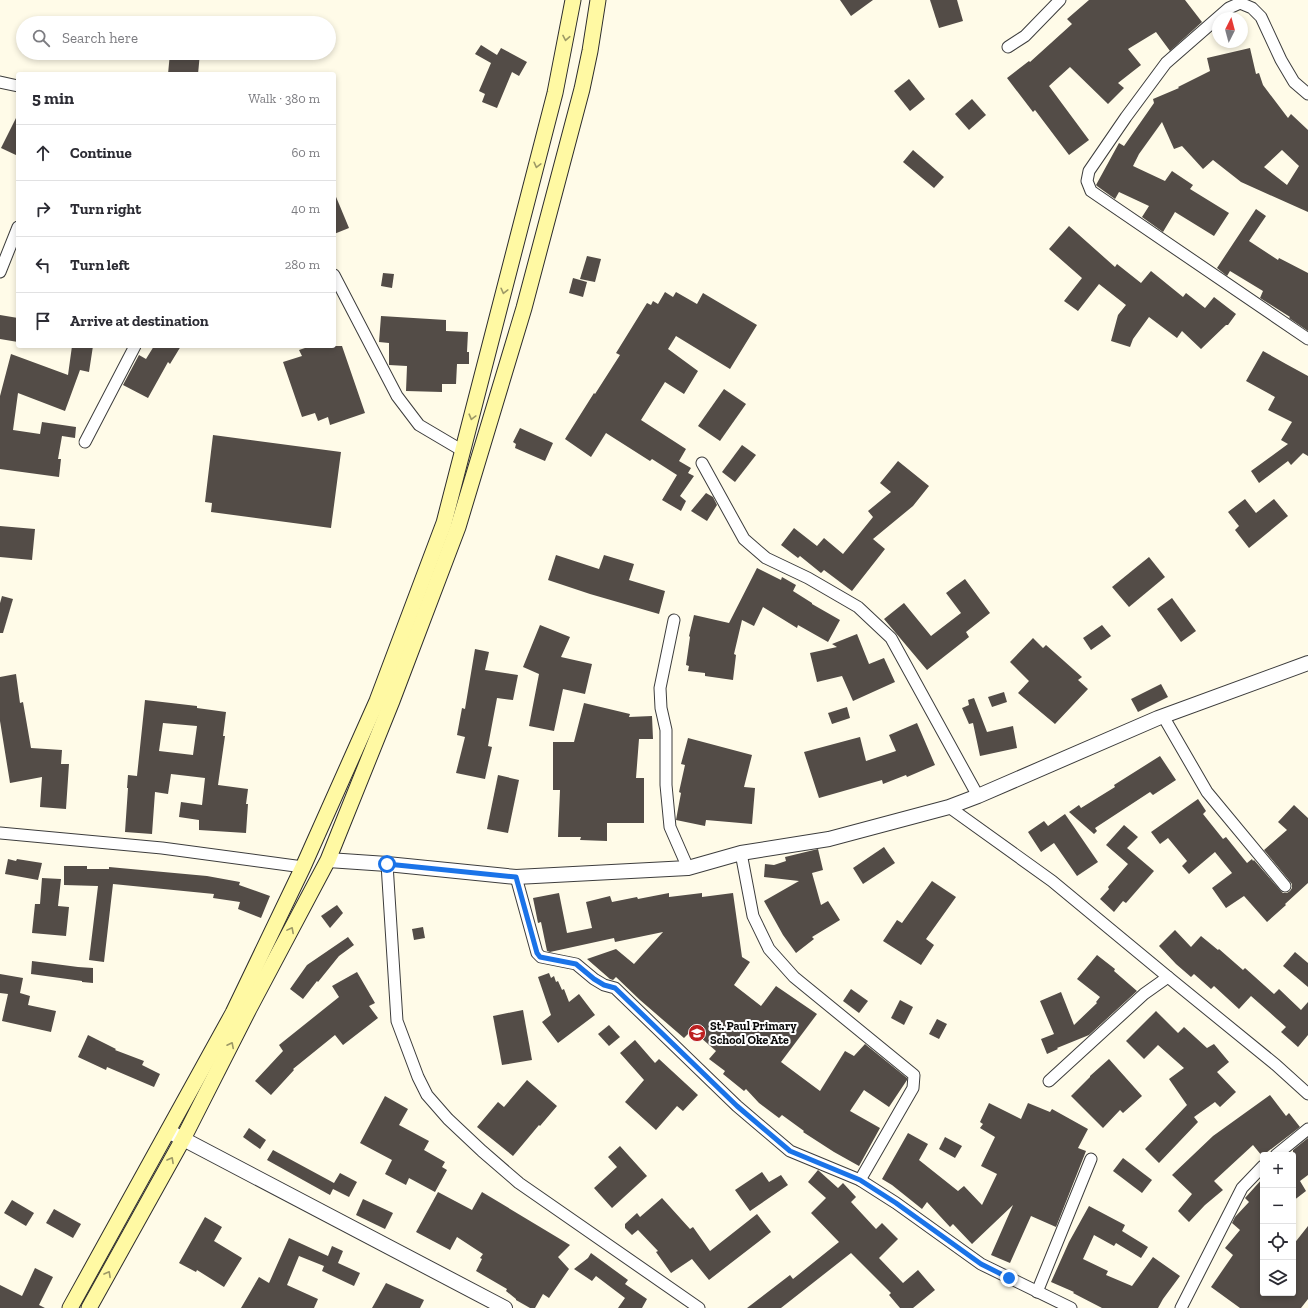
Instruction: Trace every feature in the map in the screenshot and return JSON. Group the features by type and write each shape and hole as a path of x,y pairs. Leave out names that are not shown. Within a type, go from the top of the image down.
{"main road":[{"path":"70,1308 233,1013 303,867 377,701 444,523 555,93 573,0"},
{"path":"89,1308 182,1139 328,860 392,701 458,527 528,293 582,89 598,0"}],"street":[{"path":"1008,47 1025,36 1060,0"},
{"path":"1308,94 1294,82 1281,60 1261,17 1252,8 1240,3 1226,4 1166,63 1126,117 1089,171 1087,181 1091,191 1308,339"},
{"path":"0,82 16,86"},
{"path":"0,272 16,232"},
{"path":"336,279 396,396 419,425 463,451"},
{"path":"85,442 134,348"},
{"path":"702,463 744,539 766,558 808,578 858,607 891,638 978,796"},
{"path":"674,620 660,688 661,708 666,730 666,784 670,827 688,868"},
{"path":"328,860 387,864 516,877 688,868 741,853 829,839 949,807 978,796 1163,716 1308,663"},
{"path":"1163,716 1207,792 1285,886"},
{"path":"949,807 1052,881 1276,1065 1308,1094"},
{"path":"0,833 162,848 303,867"},
{"path":"741,853 753,916 768,949 794,977 914,1075 913,1088 860,1180"},
{"path":"387,864 397,1021 418,1077 427,1095 448,1119 482,1151 519,1182 699,1308"},
{"path":"516,877 537,953 540,957 576,964 594,979 604,985 615,988 737,1106 790,1151 860,1180 896,1203 981,1264 1071,1308"},
{"path":"1049,1081 1144,994 1168,977"},
{"path":"1280,1152 1308,1129"},
{"path":"168,1131 228,1161 505,1308"},
{"path":"1037,1292 1090,1159"},
{"path":"1181,1308 1242,1188 1260,1169"}],"building":[{"path":"840,0 873,0 851,16"},
{"path":"930,0 957,0 963,21 939,28"},
{"path":"1089,0 1185,0 1202,22 1170,51 1156,32 1128,49 1141,65 1118,83 1124,88 1108,104 1070,67 1049,86 1089,140 1069,155 1035,110 1033,112 1007,78 1029,61 1030,62 1072,24 1067,19"},
{"path":"481,45 497,55 501,48 527,62 519,76 512,72 497,108 482,102 485,94 479,91 491,63 475,54"},
{"path":"1250,48 1256,74 1259,73 1263,85 1288,118 1291,114 1308,130 1308,212 1241,182 1213,160 1203,169 1182,146 1174,149 1162,122 1139,154 1133,166 1165,181 1172,171 1193,185 1190,189 1229,213 1214,236 1175,212 1163,232 1142,217 1149,206 1119,192 1115,199 1096,185 1119,143 1124,146 1154,103 1153,99 1179,88 1178,87 1210,71 1207,58","holes":["1282,150 1299,166 1287,185 1264,167"]},
{"path":"169,60 199,60 198,72 168,72"},
{"path":"909,79 925,99 910,111 894,91"},
{"path":"972,99 986,115 969,130 955,114"},
{"path":"16,118 16,155 1,148"},
{"path":"913,150 944,177 934,188 903,162"},
{"path":"336,197 349,228 336,233"},
{"path":"1256,209 1266,216 1249,241 1278,260 1279,258 1308,273 1308,331 1289,318 1290,317 1260,298 1263,291 1230,271 1227,276 1217,268"},
{"path":"1069,226 1115,267 1117,264 1141,283 1151,271 1183,297 1186,293 1205,308 1214,297 1236,314 1228,325 1226,325 1201,349 1182,331 1177,338 1149,317 1133,339 1130,347 1111,341 1118,315 1126,305 1099,284 1078,311 1064,301 1082,278 1049,249"},
{"path":"587,256 601,259 595,282 580,279"},
{"path":"383,273 394,274 392,288 381,286"},
{"path":"573,278 587,282 583,297 569,293"},
{"path":"665,292 673,297 676,292 697,304 703,293 757,325 730,369 676,336 668,349 698,371 684,394 665,382 641,420 686,449 679,461 691,468 688,473 694,476 680,496 686,501 681,511 662,500 677,475 652,459 650,461 606,433 591,457 565,439 620,355 616,353 647,303 651,305 653,301 658,304"},
{"path":"0,315 16,318 16,342 0,339"},
{"path":"381,316 446,320 446,331 468,332 467,352 469,352 469,364 457,364 456,384 442,384 442,392 406,391 407,366 389,365 389,343 379,342"},
{"path":"336,346 342,346 365,413 330,425 328,417 318,421 315,413 302,417 283,362 302,356 299,350 305,348 336,348"},
{"path":"72,348 93,348 89,372 80,370 65,411 18,393 13,430 40,434 42,422 76,427 75,438 62,436 58,459 61,459 59,477 0,469 0,396 11,354 68,375"},
{"path":"153,348 180,348 170,364 168,362 148,398 123,385 139,355 146,359"},
{"path":"1263,351 1308,376 1308,456 1303,453 1291,465 1288,461 1259,483 1251,471 1288,444 1281,440 1292,422 1268,410 1275,397 1246,381"},
{"path":"724,389 746,404 720,441 698,426"},
{"path":"520,428 553,443 545,461 515,448 516,444 513,442"},
{"path":"213,435 341,452 331,528 211,512 212,503 205,502"},
{"path":"742,445 756,455 735,482 722,472"},
{"path":"898,461 929,486 913,506 873,539 885,549 852,591 824,570 821,573 800,556 798,558 781,545 794,528 817,546 824,538 843,554 873,517 868,511 891,492 880,483"},
{"path":"706,493 713,497 717,505 707,521 691,511"},
{"path":"1245,499 1256,513 1274,499 1288,516 1249,548 1235,530 1239,526 1228,512"},
{"path":"0,526 35,529 32,560 0,557"},
{"path":"556,555 599,569 604,555 634,564 629,580 665,591 659,614 548,580"},
{"path":"1149,557 1165,577 1129,607 1112,587"},
{"path":"757,568 781,580 782,577 796,585 793,591 840,620 828,642 798,625 797,628 763,607 754,626 742,620 734,654 736,655 733,680 705,676 705,673 688,671 689,666 686,665 689,636 694,615 729,623"},
{"path":"965,579 990,613 966,632 969,637 927,670 884,619 904,603 931,636 961,613 946,593"},
{"path":"2,596 13,599 3,633 0,633 0,603"},
{"path":"1172,598 1196,631 1181,642 1157,609"},
{"path":"540,625 570,637 561,657 592,664 585,694 563,689 554,731 529,726 539,674 523,667"},
{"path":"1102,625 1111,636 1091,650 1083,638"},
{"path":"857,634 869,664 884,658 895,682 853,701 842,676 817,682 810,653 837,647 832,644"},
{"path":"1033,638 1043,648 1046,645 1082,677 1078,680 1088,689 1055,724 1018,693 1029,681 1010,662"},
{"path":"475,649 489,652 485,670 518,675 513,700 497,698 488,746 492,747 485,779 456,773 465,737 457,735 462,708 465,709"},
{"path":"16,674 20,703 23,702 31,748 62,750 61,764 69,764 66,809 40,807 42,777 10,783 0,721 0,677"},
{"path":"1161,684 1168,697 1138,712 1131,699"},
{"path":"1004,692 1007,702 992,707 988,697"},
{"path":"974,698 987,732 1013,726 1017,748 980,756 973,723 969,724 962,708 969,705 968,700"},
{"path":"145,700 197,706 197,708 226,712 223,736 225,736 218,785 248,789 246,804 248,804 246,833 199,830 199,820 179,817 181,802 202,805 205,778 171,774 168,794 155,792 152,834 125,832 128,775 137,776","holes":["163,723 197,726 193,755 159,751"]},
{"path":"584,703 630,714 629,717 652,716 653,739 639,739 636,778 644,778 644,823 607,823 607,841 580,840 581,837 558,837 560,790 553,790 553,742 574,742"},
{"path":"847,707 850,718 832,724 828,713"},
{"path":"917,723 935,765 907,777 906,775 883,784 882,780 819,798 804,752 860,737 866,761 896,751 889,735"},
{"path":"688,738 752,755 744,787 755,788 752,824 706,820 705,826 676,820 681,793 679,792 685,765 681,764"},
{"path":"1160,756 1176,780 1153,795 1150,792 1095,828 1097,831 1094,834 1069,812 1079,805 1081,808"},
{"path":"498,775 519,780 508,833 487,829"},
{"path":"1198,799 1206,811 1203,814 1223,839 1226,837 1247,863 1252,859 1253,861 1254,860 1283,893 1290,891 1292,884 1264,850 1287,830 1278,822 1294,805 1308,818 1308,883 1267,922 1244,896 1226,908 1212,888 1232,873 1215,852 1189,874 1182,866 1187,861 1168,838 1160,844 1151,832"},
{"path":"1065,814 1098,862 1077,876 1054,843 1041,852 1028,832 1044,821 1048,826"},
{"path":"1124,825 1138,837 1127,848 1154,871 1126,903 1123,901 1114,912 1100,899 1109,889 1108,887 1128,864 1106,845"},
{"path":"884,847 895,863 863,884 853,868"},
{"path":"818,849 823,870 812,873 821,905 828,901 840,920 812,937 814,939 796,953 783,935 764,901 799,881 764,877 765,864 774,865 786,861 785,857"},
{"path":"8,859 42,863 38,880 5,874"},
{"path":"64,866 87,866 87,869 109,869 109,867 207,876 240,882 239,885 270,896 261,918 238,909 240,902 213,898 214,894 113,884 104,962 89,960 98,886 64,885"},
{"path":"42,878 61,879 58,906 69,907 66,936 32,933 35,904 40,904"},
{"path":"932,881 956,897 926,939 934,945 921,965 883,941 897,920 902,923"},
{"path":"559,893 567,933 592,928 586,902 610,896 612,902 669,893 669,897 702,893 702,897 733,893 742,957 750,962 734,985 761,1006 776,986 817,1014 781,1062 820,1091 845,1051 854,1056 865,1044 907,1078 889,1107 864,1090 850,1111 880,1128 859,1166 803,1132 804,1131 782,1115 779,1118 759,1103 746,1089 744,1091 723,1074 725,1071 709,1059 716,1051 692,1030 684,1038 616,977 613,980 610,979 587,959 616,949 634,964 663,932 615,942 614,938 550,952 547,951 541,922 538,923 533,898"},
{"path":"337,905 343,913 330,928 321,916"},
{"path":"423,927 425,938 414,940 412,929"},
{"path":"1175,930 1191,947 1201,936 1218,950 1219,949 1243,970 1245,968 1274,994 1279,989 1301,1010 1308,1002 1308,1035 1298,1047 1281,1032 1286,1027 1251,996 1239,1009 1214,986 1211,989 1194,974 1191,977 1176,964 1159,946"},
{"path":"348,937 354,945 339,956 303,999 290,989 307,965"},
{"path":"1295,952 1308,963 1308,987 1283,966"},
{"path":"1097,955 1115,969 1114,971 1137,991 1089,1035 1057,1048 1058,1049 1047,1054 1041,1039 1054,1034 1040,1001 1061,992 1074,1025 1097,1003 1096,1002 1100,997 1077,979"},
{"path":"32,961 93,968 93,983 31,974"},
{"path":"357,972 375,1003 369,1006 378,1018 343,1045 335,1035 293,1069 294,1070 271,1095 255,1081 283,1051 279,1045 339,997 332,986"},
{"path":"549,973 551,978 554,976 556,982 558,981 562,990 564,989 569,1002 579,994 595,1015 558,1043 542,1022 551,1015 538,977"},
{"path":"0,974 23,978 20,993 30,996 28,1005 56,1011 51,1032 2,1021 8,994 0,993"},
{"path":"851,989 868,1001 859,1013 843,1001"},
{"path":"900,1000 913,1007 904,1025 891,1018"},
{"path":"523,1010 532,1060 502,1065 493,1016"},
{"path":"1156,1011 1178,1033 1184,1027 1207,1048 1214,1044 1229,1062 1217,1072 1236,1092 1220,1107 1215,1102 1194,1117 1198,1122 1159,1163 1145,1149 1187,1105 1169,1079 1184,1068 1158,1045 1144,1059 1126,1041"},
{"path":"937,1019 947,1024 939,1039 929,1034"},
{"path":"609,1025 620,1037 609,1046 598,1034"},
{"path":"88,1035 116,1049 115,1050 144,1061 142,1065 160,1074 154,1087 107,1067 106,1070 78,1057"},
{"path":"635,1040 655,1063 659,1059 698,1095 683,1111 677,1106 656,1130 625,1102 644,1080 620,1053"},
{"path":"1109,1059 1142,1096 1123,1113 1120,1110 1103,1128 1071,1096"},
{"path":"527,1080 557,1106 513,1156 477,1127 498,1102 504,1107"},
{"path":"1270,1095 1286,1116 1289,1113 1300,1127 1267,1152 1260,1152 1260,1154 1253,1145 1214,1181 1223,1190 1205,1205 1189,1222 1178,1211 1192,1194 1172,1175 1213,1136"},
{"path":"385,1096 408,1109 399,1125 429,1141 424,1150 445,1162 442,1167 447,1170 435,1192 409,1178 406,1185 385,1174 392,1160 360,1143"},
{"path":"989,1103 1021,1119 1028,1103 1050,1112 1052,1109 1088,1129 1078,1148 1086,1151 1056,1227 1031,1216 1010,1263 991,1255 1013,1205 972,1244 953,1224 950,1227 927,1202 922,1209 882,1179 908,1133 928,1144 919,1160 958,1191 964,1186 982,1205 997,1174 981,1166 995,1137 980,1128 983,1124 980,1122"},
{"path":"249,1128 266,1140 260,1149 243,1137"},
{"path":"945,1137 962,1146 955,1158 939,1149"},
{"path":"1308,1138 1308,1175 1300,1181 1306,1191 1296,1199 1296,1152 1293,1152 1293,1150"},
{"path":"620,1146 647,1176 612,1208 594,1188 617,1167 608,1157"},
{"path":"273,1150 334,1183 340,1173 357,1182 349,1197 333,1189 330,1195 267,1160"},
{"path":"1123,1158 1152,1180 1142,1193 1113,1171"},
{"path":"818,1170 838,1188 843,1183 856,1197 851,1202 876,1229 882,1223 898,1239 879,1258 903,1283 918,1270 935,1290 913,1308 900,1308 889,1295 891,1293 851,1253 781,1308 747,1308 790,1275 793,1279 839,1242 811,1213 826,1198 808,1182"},
{"path":"762,1172 769,1182 781,1175 788,1185 750,1211 735,1190"},
{"path":"1260,1181 1260,1296 1296,1296 1296,1241 1308,1226 1308,1299 1301,1308 1240,1308 1211,1287 1233,1255 1225,1248 1240,1230 1232,1223 1235,1217 1249,1202 1245,1198"},
{"path":"438,1192 472,1210 482,1192 570,1245 558,1257 569,1269 549,1298 543,1294 535,1308 530,1308 516,1300 506,1291 507,1289 476,1271 482,1259 480,1258 483,1254 457,1237 450,1250 416,1232"},
{"path":"662,1198 690,1229 693,1227 710,1251 757,1214 771,1232 709,1280 692,1259 671,1273 656,1252 658,1251 638,1230 632,1235 625,1228 625,1224 637,1213 640,1217"},
{"path":"363,1199 393,1213 385,1229 356,1215"},
{"path":"12,1200 34,1213 26,1226 4,1213"},
{"path":"1089,1206 1125,1225 1122,1231 1148,1247 1141,1258 1116,1243 1114,1246 1094,1235 1083,1259 1108,1271 1106,1275 1132,1286 1153,1257 1180,1276 1158,1308 1102,1308 1073,1293 1074,1292 1051,1282 1069,1242"},
{"path":"54,1209 81,1224 73,1238 46,1223"},
{"path":"205,1217 222,1227 214,1241 242,1258 224,1287 197,1270 196,1272 179,1263"},
{"path":"289,1238 328,1256 332,1246 343,1251 338,1263 360,1273 354,1286 322,1271 324,1266 299,1256 287,1285 318,1299 314,1308 241,1308 259,1277 269,1283"},
{"path":"591,1253 628,1280 625,1284 647,1299 642,1308 618,1308 625,1298 596,1276 592,1281 574,1269 588,1258"},
{"path":"35,1268 53,1277 39,1305 45,1308 0,1308 0,1285 22,1296"},
{"path":"386,1283 424,1300 420,1308 372,1308"}],"place":[{"name":"St. Paul Primary School Oke Ate","path":"697,1033"}],"route":[{"path":"387,864 516,877 537,953 540,957 576,964 594,979 604,985 615,988 737,1106 790,1151 860,1180 896,1203 981,1264 1009,1278"}]}
